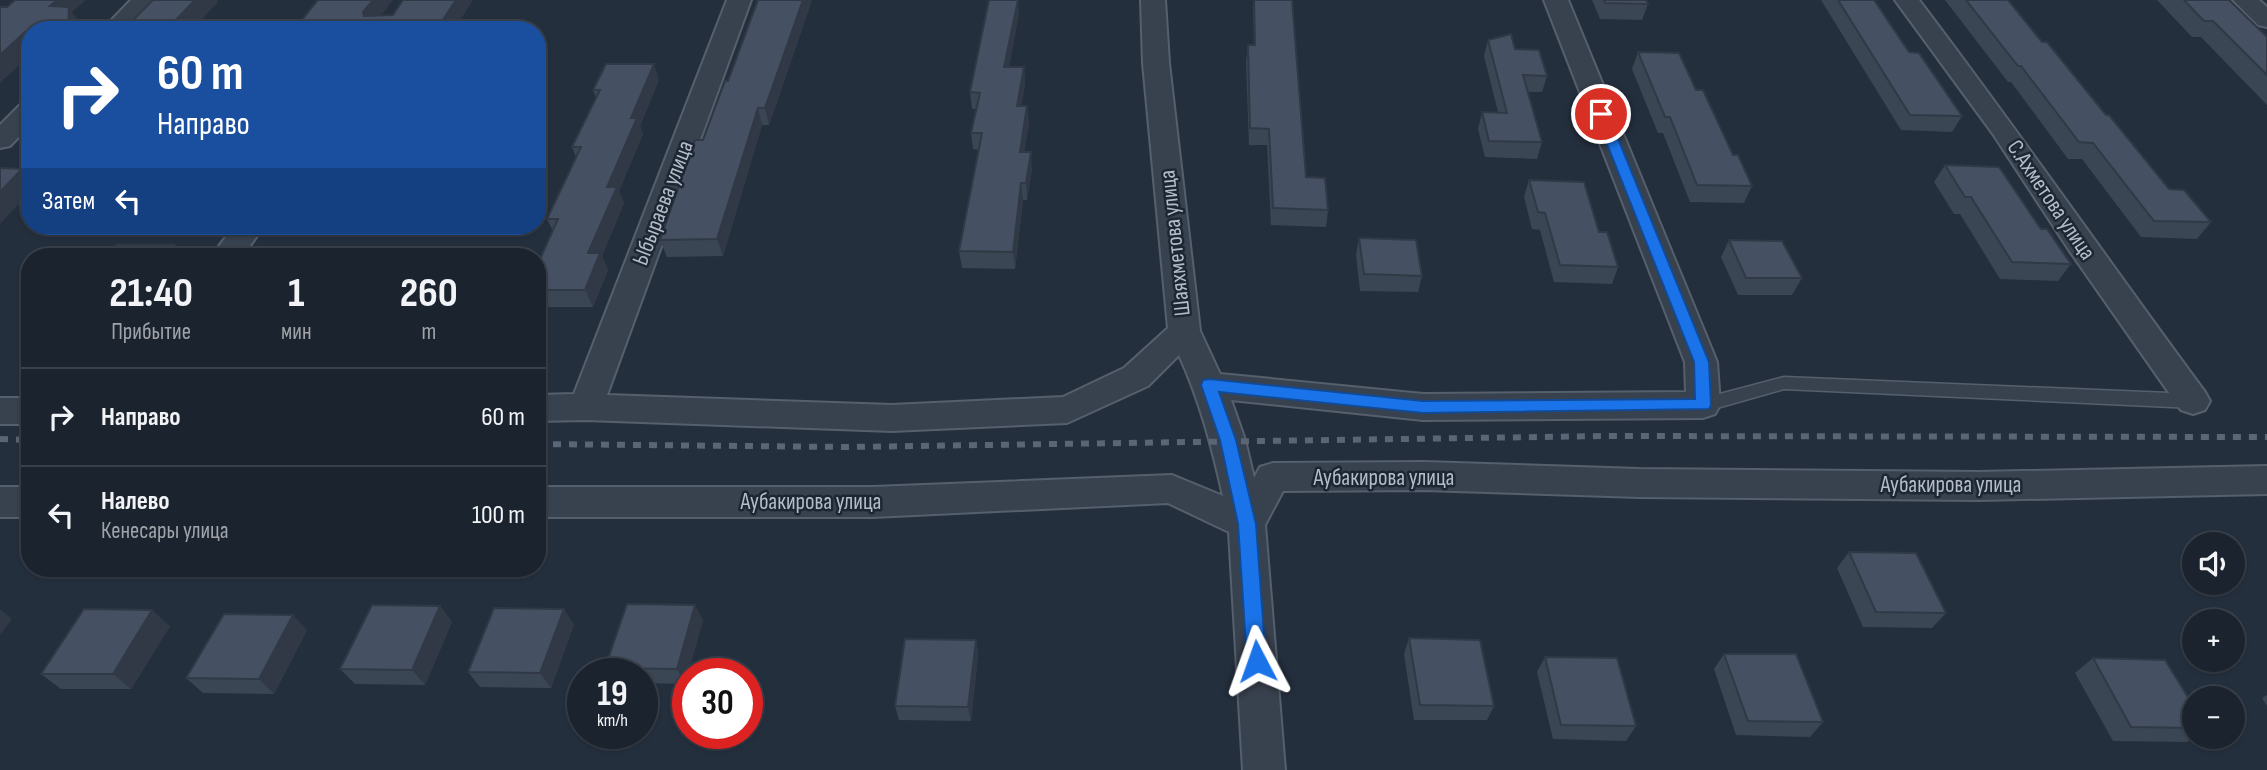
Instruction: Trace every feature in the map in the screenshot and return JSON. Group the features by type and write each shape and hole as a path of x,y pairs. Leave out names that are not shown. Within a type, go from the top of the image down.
{"street":[{"path":"123,21 145,0"},
{"name":"Ыбыраева улица","path":"586,407 739,0"},
{"name":"Шаяхметова улица","path":"1153,0 1156,63 1184,331 1209,385 1228,440 1247,524 1264,770"},
{"path":"1209,385 1423,407 1703,405 1702,362 1556,0"},
{"name":"С.Ахметова улица","path":"1907,0 2004,130 2080,243 2193,401"},
{"path":"2245,0 2267,20"},
{"path":"0,140 21,119"},
{"path":"546,408 892,418 1067,410 1136,377 1184,331"},
{"path":"0,411 21,411"},
{"name":"Аубакирова улица","path":"546,502 873,502 1171,489 1247,524 1273,477 1424,476 1639,482 1978,486 2267,480"},
{"path":"0,502 21,502"}],"lane":[{"path":"1703,405 1784,383 2193,401"}],"building":[{"path":"15,0 57,0 50,6 69,7 68,21 21,21 21,36 0,55 0,7 7,7"},
{"path":"153,0 195,0 175,21 132,21"},
{"path":"318,0 373,0 363,12 364,16 393,15 403,0 456,0 442,21 301,21"},
{"path":"758,0 803,0 765,108 758,108 717,239 660,240 695,140 703,140"},
{"path":"989,0 1018,0 1004,67 1024,67 1017,106 1027,106 1020,152 1031,152 1026,183 1021,183 1013,252 959,251 982,133 971,133 980,93 970,92"},
{"path":"1254,0 1292,0 1306,177 1325,178 1328,210 1273,208 1269,129 1250,128 1248,45 1255,45"},
{"path":"1604,0 1646,0 1648,4 1605,3"},
{"path":"1838,0 1874,0 1909,52 1919,53 1962,116 1910,115"},
{"path":"1966,0 2008,0 2042,42 2047,42 2169,189 2184,190 2211,222 2154,221 2093,143 2079,142"},
{"path":"2184,0 2229,0 2267,37 2267,75 2213,21 2204,21"},
{"path":"1511,34 1515,49 1539,50 1547,76 1523,75 1542,142 1489,141 1482,112 1507,113 1488,40"},
{"path":"1638,52 1679,53 1696,90 1703,90 1733,155 1738,155 1752,186 1697,185 1670,117 1665,117"},
{"path":"606,64 654,64 631,118 637,118 607,187 617,187 588,253 600,253 585,290 546,290 545,248 558,219 547,219 581,147 572,147 600,90 593,90"},
{"path":"1945,165 1999,167 2041,229 2047,229 2071,264 2012,262 1971,197 1965,197"},
{"path":"0,168 21,169 21,170 0,192"},
{"path":"1529,180 1584,182 1599,232 1607,232 1618,267 1560,265 1545,213 1538,212"},
{"path":"1359,238 1416,240 1422,276 1364,274"},
{"path":"1729,240 1782,241 1802,278 1746,278"},
{"path":"117,245 174,245 172,248 114,248"},
{"path":"1849,552 1916,553 1946,613 1876,612"},
{"path":"627,604 695,605 680,658 672,658 672,669 658,669 658,658 608,658"},
{"path":"372,605 440,606 412,670 340,669"},
{"path":"494,608 564,609 540,673 468,672"},
{"path":"84,609 152,610 113,674 41,674"},
{"path":"224,614 293,615 259,679 186,678"},
{"path":"1409,638 1480,640 1494,706 1420,705"},
{"path":"905,639 976,640 968,707 895,706"},
{"path":"1724,654 1796,654 1823,722 1748,721"},
{"path":"1545,657 1617,658 1636,726 1561,725"},
{"path":"2093,658 2165,660 2182,688 2182,728 2131,727"}],"railway":[{"path":"546,444 847,447 1609,436 2267,437"},
{"path":"0,439 21,440"}],"route":[{"path":"1257,661 1247,524 1228,440 1209,385 1423,407 1703,405 1702,362 1601,114"}]}
